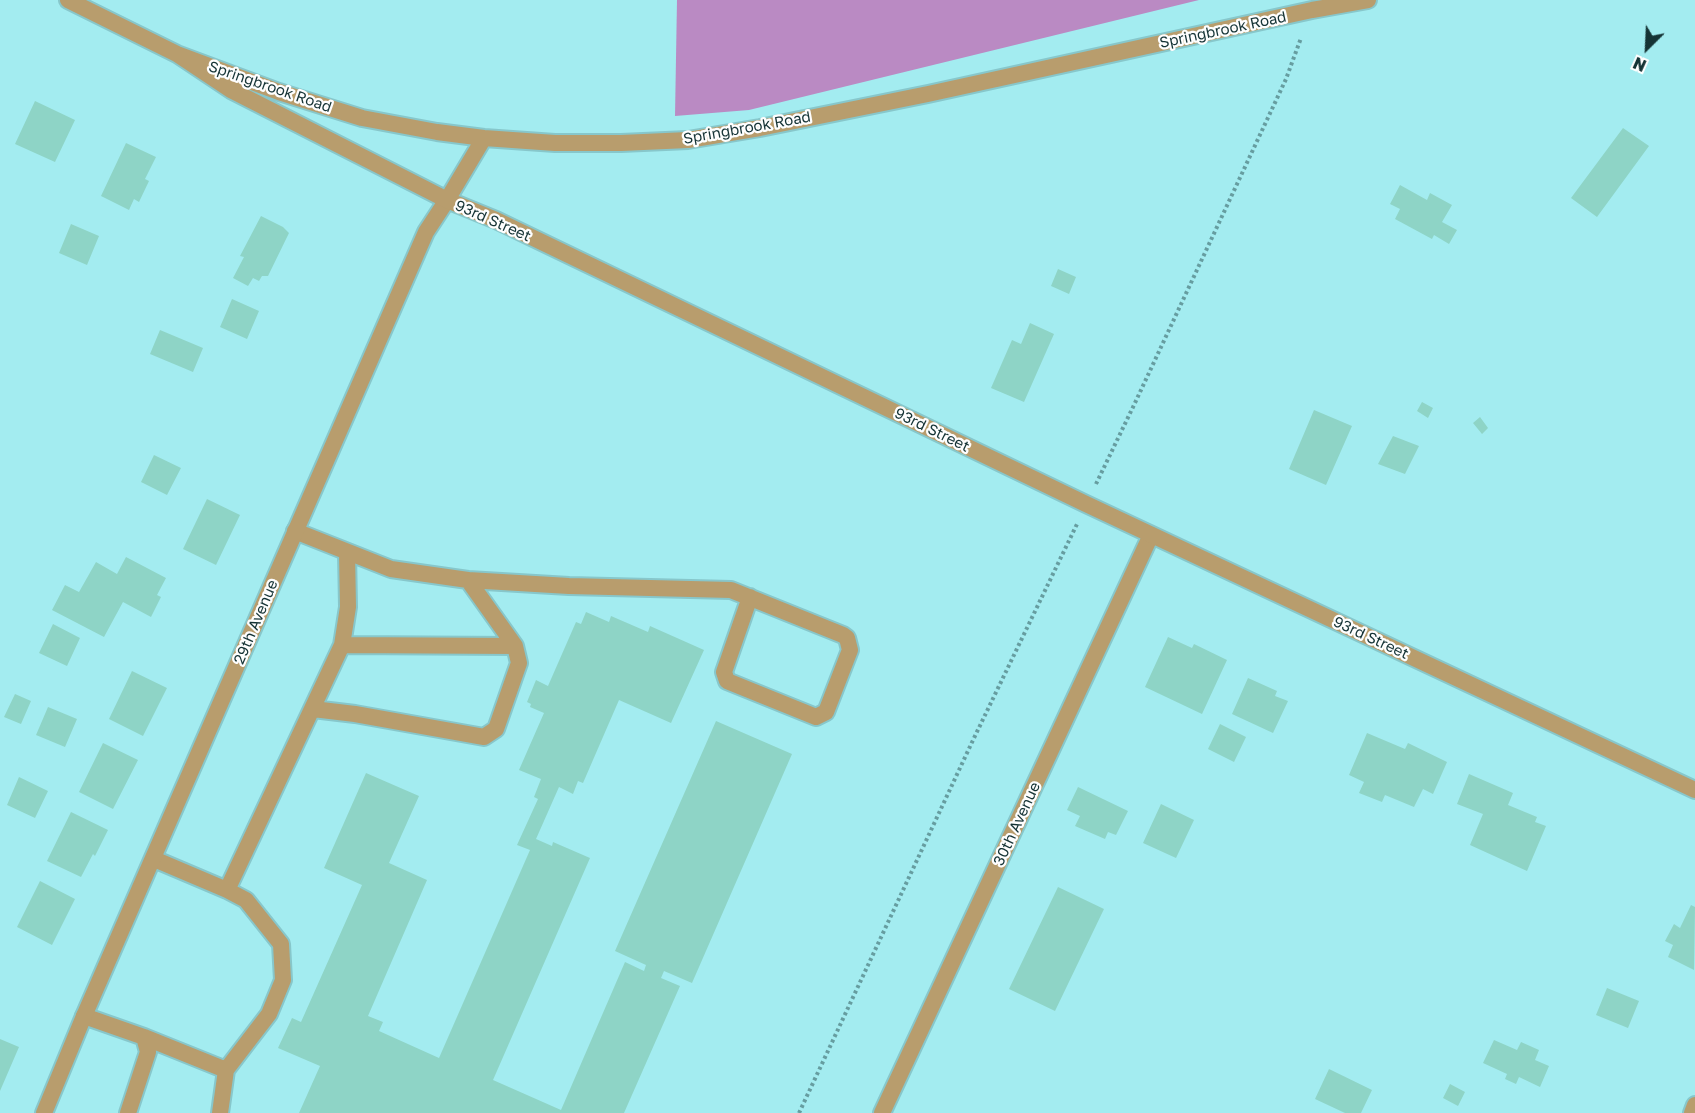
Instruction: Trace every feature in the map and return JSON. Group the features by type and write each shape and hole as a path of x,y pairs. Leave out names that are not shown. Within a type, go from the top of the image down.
{"street":[{"name":"Springbrook Road","path":"68,0 177,54 279,92 362,118 484,138 555,143 688,140 760,128 1368,0"},
{"name":"93rd Street","path":"177,54 231,90 447,200 496,220 1151,535 1695,790"},
{"name":"29th Avenue","path":"44,1113 84,1016 426,232 484,138"},
{"path":"295,531 391,569 468,580 569,586 731,590 750,597 843,635 847,638 850,650 826,712 816,717 727,681 724,672 750,597"},
{"name":"30th Avenue","path":"882,1113 1151,535"},
{"path":"227,890 342,645 348,607 347,552"},
{"path":"313,709 355,714 484,737 496,729 519,663 515,646 468,580"},
{"path":"342,645 515,646"},
{"path":"154,859 246,900 281,944 283,980 269,1014 226,1070 220,1113"},
{"path":"84,1016 226,1070"},
{"path":"128,1113 147,1052 144,1037"},
{"path":"1692,1113 1695,1105"}],"path":[{"path":"1092,492 1286,79 1301,38"},
{"path":"799,1113 974,738 1078,522"}],"shaded area":[{"path":"677,0 1199,0 749,110 675,116"}],"building":[{"path":"35,101 75,120 55,162 15,144"},
{"path":"1623,128 1649,146 1597,217 1571,198"},
{"path":"126,143 156,157 145,179 149,181 139,202 134,199 129,210 101,196"},
{"path":"1400,185 1427,200 1430,193 1452,205 1442,222 1457,230 1449,244 1434,235 1432,239 1395,219 1400,209 1390,204"},
{"path":"261,216 283,227 289,233 268,276 262,276 259,281 253,278 248,286 233,278 244,257 240,256"},
{"path":"71,224 99,236 87,265 59,253"},
{"path":"1058,269 1076,277 1069,294 1051,286"},
{"path":"232,299 259,311 247,339 220,327"},
{"path":"1030,323 1054,334 1024,402 991,388 1012,340 1021,344"},
{"path":"160,330 203,348 193,372 150,354"},
{"path":"1422,402 1433,408 1428,418 1417,411"},
{"path":"1314,410 1352,426 1326,485 1289,469"},
{"path":"1480,417 1488,428 1482,434 1473,423"},
{"path":"1393,436 1419,446 1405,474 1378,464"},
{"path":"154,455 181,468 167,495 141,482"},
{"path":"207,499 240,515 216,565 183,549"},
{"path":"126,557 166,578 157,595 161,597 151,617 123,602 104,637 52,610 65,585 79,592 96,562 117,574"},
{"path":"586,612 609,622 611,616 648,632 650,626 704,650 671,723 619,700 583,783 578,781 573,794 559,787 536,839 552,846 553,842 590,858 493,1080 561,1110 625,962 644,971 646,965 615,951 716,721 792,754 692,983 664,971 661,978 680,986 624,1113 299,1113 320,1066 278,1048 292,1018 301,1022 362,885 324,868 366,773 419,796 389,863 427,880 368,1016 383,1022 379,1031 439,1058 530,850 517,845 538,799 534,797 541,779 519,770 544,713 530,707 531,704 527,702 536,680 548,686 576,622 581,624"},
{"path":"53,624 80,638 67,666 39,653"},
{"path":"1168,637 1192,648 1194,644 1227,660 1202,714 1145,687"},
{"path":"132,671 167,688 143,736 109,719"},
{"path":"1248,678 1277,691 1275,696 1288,701 1273,733 1232,714"},
{"path":"15,694 31,701 21,724 4,717"},
{"path":"48,707 77,719 65,747 36,735"},
{"path":"1220,724 1246,737 1234,762 1208,749"},
{"path":"1367,733 1405,749 1408,743 1447,762 1433,794 1423,789 1414,807 1385,795 1382,802 1359,793 1364,782 1349,775"},
{"path":"103,743 138,760 113,809 79,792"},
{"path":"1469,774 1513,793 1508,805 1537,817 1535,822 1546,826 1527,871 1470,845 1483,814 1457,804"},
{"path":"19,777 48,791 35,818 7,805"},
{"path":"1078,787 1128,811 1116,835 1108,832 1105,839 1075,826 1080,816 1067,810"},
{"path":"1161,804 1194,820 1176,858 1143,843"},
{"path":"71,812 108,830 81,877 47,861"},
{"path":"40,881 75,899 52,945 17,927"},
{"path":"1058,887 1104,909 1055,1011 1009,989"},
{"path":"1691,905 1695,907 1694,970 1668,957 1673,945 1665,941 1674,924 1680,928"},
{"path":"1607,988 1639,1001 1628,1028 1596,1015"},
{"path":"0,1039 19,1047 0,1091"},
{"path":"1494,1040 1517,1050 1521,1042 1539,1050 1535,1060 1549,1066 1540,1087 1519,1077 1516,1084 1505,1079 1507,1074 1483,1063"},
{"path":"1329,1069 1372,1090 1361,1113 1345,1113 1315,1099"},
{"path":"1450,1084 1465,1092 1458,1106 1443,1098"}]}
